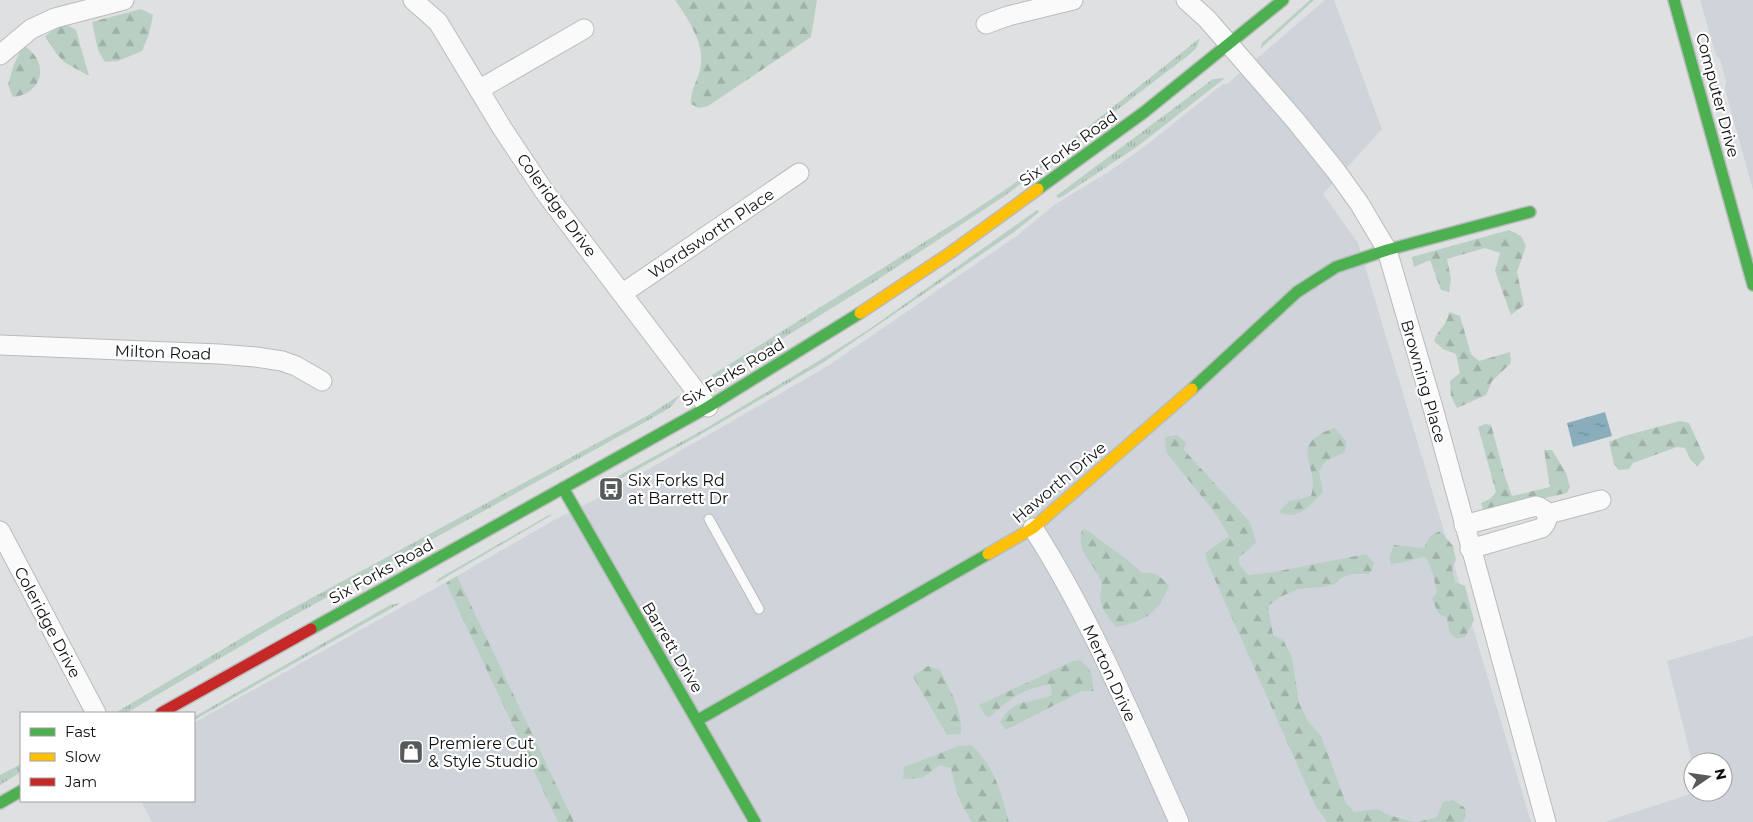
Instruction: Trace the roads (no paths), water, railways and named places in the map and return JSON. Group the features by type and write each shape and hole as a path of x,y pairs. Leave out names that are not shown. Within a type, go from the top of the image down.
{"street":[{"path":"0,55 31,29 55,18 124,0"},
{"name":"Coleridge Drive","path":"413,0 438,22 502,128 544,191 708,407"},
{"path":"986,24 1008,16 1073,0"},
{"name":"Browning Place","path":"1186,0 1207,20 1295,120 1359,203 1387,250 1546,822"},
{"name":"Six Forks Road","path":"163,712 708,407 837,328 950,253 1143,113 1283,0"},
{"name":"Computer Drive","path":"1674,0 1753,285"},
{"path":"480,90 584,29"},
{"name":"Wordsworth Place","path":"623,293 799,173"},
{"name":"Haworth Drive","path":"698,720 1033,528 1237,349 1297,292 1336,267 1387,250 1530,212"},
{"name":"Milton Road","path":"0,345 219,354 256,358 282,361 296,366 322,381"},
{"name":"Barrett Drive","path":"563,488 633,614 698,720 755,822"},
{"path":"1548,514 1601,500"},
{"path":"1464,526 1536,506 1545,510 1548,514 1547,521 1542,528 1470,549"},
{"name":"Merton Drive","path":"1033,528 1053,559 1092,634 1179,822"},
{"name":"Coleridge Drive","path":"0,531 95,712"},
{"path":"0,803 20,792"}],"lane":[{"path":"709,519 759,609"}],"water":[{"path":"1605,412 1612,436 1573,447 1567,423"}],"place":[{"name":"Six Forks Rd at Barrett Dr","path":"611,489"},
{"name":"Premiere Cut & Style Studio","path":"411,752"}]}
